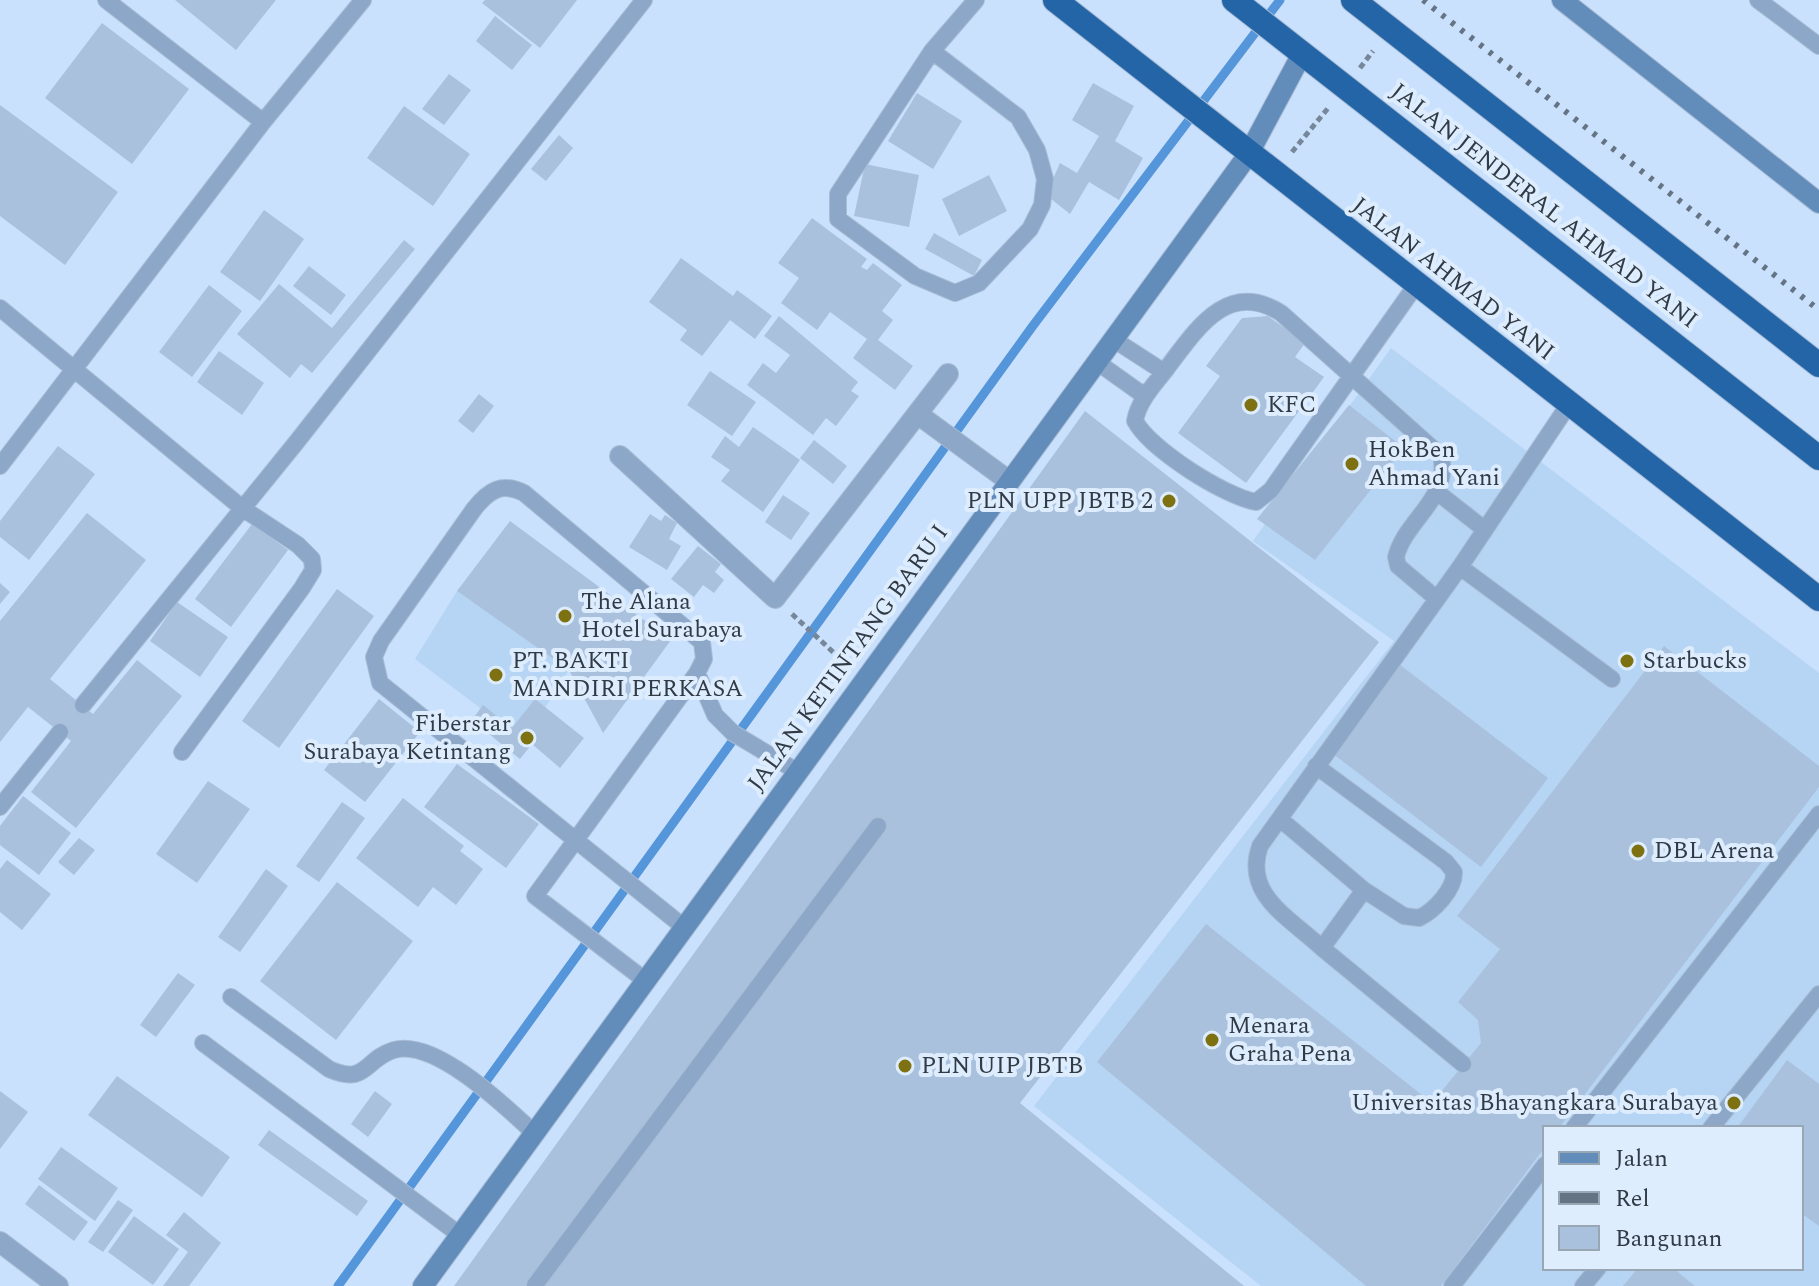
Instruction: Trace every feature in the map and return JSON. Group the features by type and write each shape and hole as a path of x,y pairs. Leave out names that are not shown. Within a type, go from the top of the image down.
{"highway":[{"name":"JALAN AHMAD YANI","path":"1055,0 1248,155 1819,599"},
{"name":"JALAN JENDERAL AHMAD YANI","path":"1353,0 1819,365"},
{"name":"JALAN JENDERAL AHMAD YANI","path":"1238,2 1819,458"}],"street":[{"path":"1562,0 1819,203"},
{"name":"JALAN KETINTANG BARU I","path":"423,1286 1248,155 1300,50"},
{"path":"620,456 775,598 948,374"},
{"path":"919,415 1009,481"},
{"path":"0,1242 58,1286"}],"lane":[{"path":"106,0 263,122"},
{"path":"0,466 263,122 363,0"},
{"path":"83,705 644,0"},
{"path":"932,51 1018,117 1037,150 1045,179 1042,205 1030,229 979,283 955,293 915,276 838,219 838,194 932,51 976,0"},
{"path":"1758,0 1819,46"},
{"path":"1416,285 1351,378 1271,490 1256,502 1223,493 1140,431 1135,421 1136,411 1148,393 1206,317 1224,307 1254,302 1281,313 1351,378 1441,456 1445,471 1437,492 1396,557 1398,566 1437,599"},
{"path":"0,308 242,508 298,545 312,559 313,570 182,752"},
{"path":"1113,339 1164,372"},
{"path":"1097,362 1139,392 1148,393"},
{"path":"1463,1064 1322,948 1259,890 1253,866 1260,846 1460,567 1569,404"},
{"path":"646,981 535,896 574,840 697,673 704,650 700,637 524,493 500,487 485,495 474,509 381,641 374,657 380,683 574,840 685,928"},
{"path":"1437,492 1484,529"},
{"path":"1460,567 1612,679"},
{"path":"697,673 715,715 733,733 798,772"},
{"path":"0,807 60,732"},
{"path":"1280,819 1364,890 1408,919 1419,918 1431,911 1453,884 1454,872 1446,862 1316,766"},
{"path":"1576,1126 1819,814"},
{"path":"535,1285 878,826"},
{"path":"1322,948 1364,890"},
{"path":"1713,1126 1819,994"},
{"path":"231,997 329,1069 345,1076 362,1074 394,1050 411,1048 431,1053 505,1106 534,1133"},
{"path":"203,1043 460,1235"},
{"path":"1452,1286 1543,1168"},
{"path":"1583,1286 1596,1270"}],"path":[{"path":"803,624 823,643"}],"shaded area":[{"path":"1391,348 1819,673 1819,1286 1261,1286 1034,1106 1394,641 1253,541"},
{"path":"457,591 569,670 524,741 415,659"}],"building":[{"path":"175,0 276,0 236,50"},
{"path":"485,0 577,0 540,48 482,3"},
{"path":"495,16 532,45 512,70 476,41"},
{"path":"102,23 189,89 132,164 45,98"},
{"path":"449,74 471,90 444,125 422,109"},
{"path":"1093,83 1134,106 1115,141 1143,158 1119,200 1089,182 1070,214 1046,195 1060,163 1077,173 1099,136 1072,120"},
{"path":"917,93 962,121 933,169 888,141"},
{"path":"0,105 118,192 65,265 0,216"},
{"path":"404,106 470,154 433,206 367,158"},
{"path":"559,135 573,148 546,181 531,169"},
{"path":"865,164 919,175 909,227 854,216"},
{"path":"989,175 1007,211 959,236 942,199"},
{"path":"264,210 304,239 260,301 220,272"},
{"path":"812,218 867,259 861,267 867,270 873,263 902,285 882,311 893,320 878,340 913,366 895,390 853,358 867,339 830,312 817,330 781,303 799,278 778,263"},
{"path":"934,233 982,260 974,276 925,249"},
{"path":"404,240 415,249 312,373 301,364 290,378 237,334 279,284 332,328"},
{"path":"681,258 733,296 737,290 772,316 755,339 730,320 702,356 680,340 687,330 649,302"},
{"path":"309,266 346,295 331,315 293,286"},
{"path":"209,285 242,311 192,377 159,352"},
{"path":"779,316 858,382 851,391 859,396 836,426 826,418 813,435 747,385 763,363 776,373 790,355 764,336"},
{"name":"KFC","path":"1268,316 1305,343 1295,357 1324,377 1246,483 1178,433 1220,376 1206,366 1242,318"},
{"path":"219,351 264,383 242,415 197,382"},
{"path":"710,371 756,402 732,436 687,405"},
{"path":"479,394 494,406 473,433 458,421"},
{"path":"1349,405 1404,448 1315,560 1257,519"},
{"path":"1085,411 1379,642 1020,1103 1244,1286 454,1286"},
{"path":"753,427 800,460 763,512 721,481 730,470 711,457 725,436 739,447"},
{"path":"814,440 847,466 833,484 800,458"},
{"path":"58,446 95,474 29,560 0,537 0,521"},
{"path":"783,495 810,513 791,540 765,522"},
{"path":"87,513 146,560 50,679 93,714 137,660 182,696 76,828 31,792 71,741 28,707 0,742 0,621"},
{"path":"650,514 661,521 665,515 677,523 669,539 681,546 667,570 629,547"},
{"name":"The Alana Hotel Surabaya","path":"510,521 671,640 603,733 569,670 457,591"},
{"path":"252,524 288,550 231,627 195,599"},
{"path":"698,546 721,564 715,572 724,580 714,593 703,585 694,597 671,579"},
{"path":"0,583 10,592 0,604"},
{"path":"337,589 374,616 279,748 242,721"},
{"path":"177,602 228,637 200,677 150,641"},
{"path":"1664,646 1819,766 1819,787 1561,1126 1543,1126 1543,1150 1441,1286 1366,1286 1097,1062 1206,924 1432,1103 1481,1043 1478,1020 1458,1002 1500,949 1457,916"},
{"path":"1395,661 1548,778 1481,867 1328,750"},
{"path":"379,699 420,732 365,802 324,770"},
{"path":"535,699 584,738 560,768 532,744 520,759 472,720 483,705 512,728"},
{"path":"457,764 539,824 506,868 424,807"},
{"path":"208,781 250,809 197,883 156,854"},
{"path":"23,796 71,833 39,875 0,845 0,826"},
{"path":"403,798 464,846 460,851 483,869 456,905 433,887 418,907 356,858"},
{"path":"342,802 365,818 319,882 296,866"},
{"path":"79,838 95,850 74,875 58,862"},
{"path":"7,860 51,894 22,930 0,912 0,869"},
{"path":"266,869 288,886 240,952 218,937"},
{"path":"337,882 413,941 336,1040 260,981"},
{"path":"178,973 195,985 156,1037 140,1025"},
{"path":"1787,1060 1819,1084 1819,1226 1803,1214 1803,1126 1738,1126"},
{"path":"117,1076 230,1157 202,1197 88,1115"},
{"path":"0,1091 28,1112 0,1149"},
{"path":"375,1091 392,1104 368,1137 351,1124"},
{"path":"269,1130 368,1201 357,1216 258,1145"},
{"path":"61,1147 118,1188 95,1221 38,1179"},
{"path":"39,1185 88,1222 74,1241 25,1204"},
{"path":"118,1200 133,1210 103,1252 88,1242"},
{"path":"184,1212 221,1243 189,1286 163,1286 188,1252 166,1235"},
{"path":"134,1216 179,1249 153,1285 108,1252"},
{"path":"1636,1270 1675,1270 1695,1286 1623,1286"}],"waterway":[{"path":"338,1286 1032,327 1280,0"}],"railway":[{"path":"1423,0 1819,310"}],"place":[{"name":"KFC","path":"1251,405"},
{"name":"HokBen Ahmad Yani","path":"1352,464"},
{"name":"PLN UPP JBTB 2","path":"1169,501"},
{"name":"The Alana Hotel Surabaya","path":"565,616"},
{"name":"Starbucks","path":"1627,661"},
{"name":"PT. BAKTI MANDIRI PERKASA","path":"496,675"},
{"name":"Fiberstar Surabaya Ketintang","path":"527,738"},
{"name":"DBL Arena","path":"1638,851"},
{"name":"Menara Graha Pena","path":"1212,1040"},
{"name":"PLN UIP JBTB","path":"905,1066"},
{"name":"Universitas Bhayangkara Surabaya","path":"1734,1103"}]}
